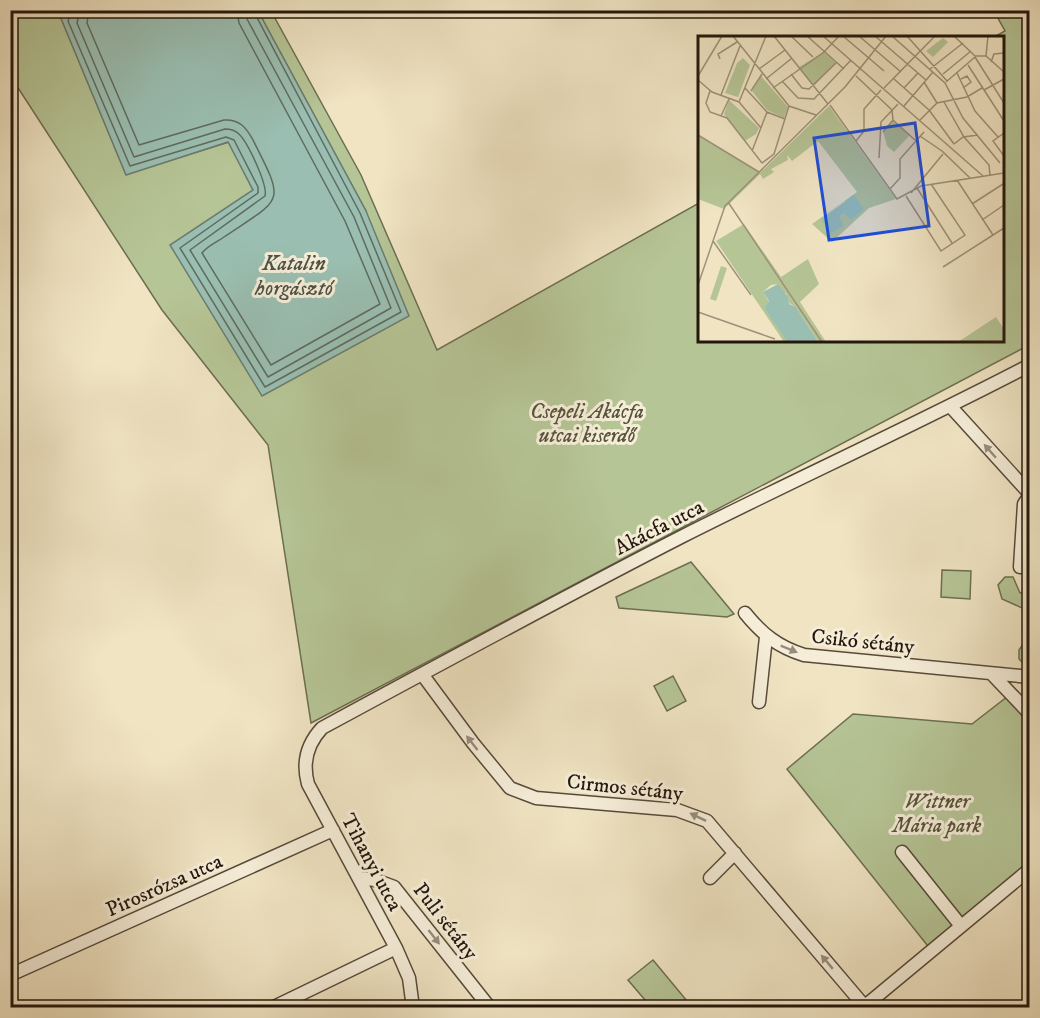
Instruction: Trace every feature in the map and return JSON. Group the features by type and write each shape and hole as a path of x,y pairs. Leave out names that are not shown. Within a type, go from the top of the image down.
{"street":[{"name":"Akácfa utca","path":"314,736 322,728 684,536 951,407 1029,365"},
{"path":"951,407 1029,495 1024,504 1020,567"},
{"name":"Csikó sétány","path":"745,613 766,637 789,650 804,655 1029,677"},
{"path":"759,702 766,637"},
{"name":"Cirmos sétány","path":"422,674 473,743 510,788 519,794 536,798 677,810 706,821 866,1007"},
{"path":"992,674 1029,714"},
{"name":"Tihanyi utca","path":"314,736 308,748 305,774 308,784 396,948 409,978 413,1008"},
{"name":"Pirosrózsa utca","path":"10,975 333,830"},
{"path":"902,852 961,926"},
{"path":"710,878 735,853"},
{"path":"866,1007 1029,869"},
{"name":"Puli sétány","path":"359,878 375,880 394,887 490,1008"},
{"path":"272,1008 396,948"}],"green space":[{"name":"Csepeli Akácfa utcai kiserdő","path":"11,11 71,11 60,16 126,174 229,142 253,190 366,211 258,11 271,11 361,175 437,350 698,204 698,342 1004,342 1004,36 996,36 1005,31 994,11 1029,11 1029,345 311,723 268,445 162,310 11,77"},
{"path":"691,562 734,614 727,617 619,608 616,597"},
{"path":"942,570 971,571 970,599 941,597"},
{"path":"1005,577 1013,577 1020,593 1029,591 1029,611 1002,599 998,585"},
{"path":"1029,636 1029,666 1026,666 1019,659 1019,650"},
{"path":"673,676 686,701 667,711 654,686"},
{"name":"Wittner Mária park","path":"1012,693 1029,714 1029,869 931,950 787,769 853,714 972,724"},
{"path":"653,960 692,1007 651,1007 628,980"}],"water":[{"name":"Katalin horgásztó","path":"71,11 258,11 366,211 409,316 262,396 170,245 253,190 228,142 126,175 60,16"}]}
